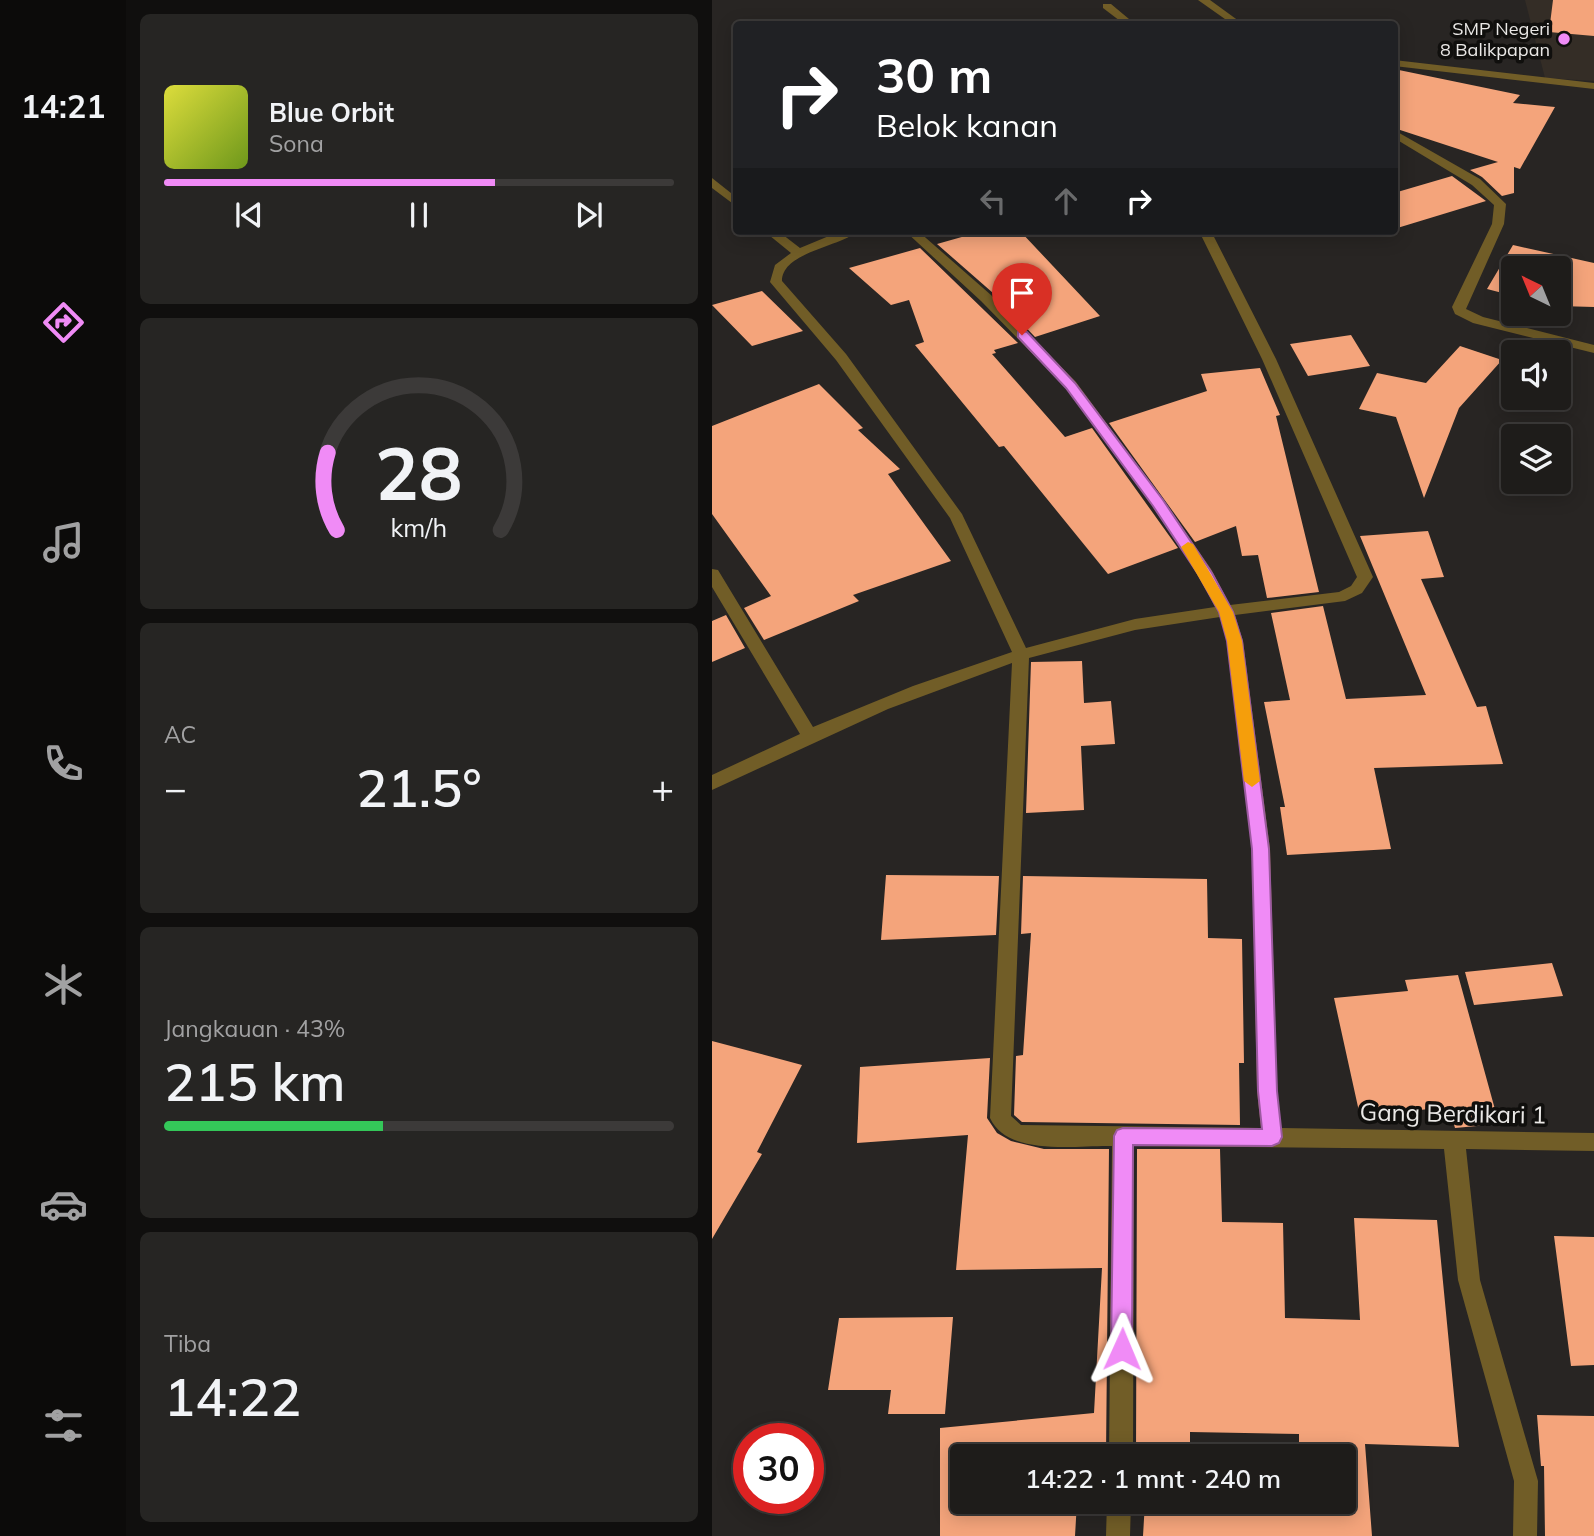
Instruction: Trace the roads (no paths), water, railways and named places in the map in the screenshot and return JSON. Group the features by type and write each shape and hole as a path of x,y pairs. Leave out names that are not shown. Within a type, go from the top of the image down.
{"street":[{"path":"1203,0 1234,21"},
{"path":"1107,6 1126,21"},
{"path":"1398,64 1594,86"},
{"path":"1398,135 1476,182 1500,204 1498,223 1460,311 1478,320 1594,349"},
{"path":"712,182 733,200"},
{"path":"775,235 800,253"},
{"path":"843,235 800,253 779,267 774,276 776,282 841,357 957,517 1021,654"},
{"path":"916,235 986,298 1071,386 1181,536 1226,612 1235,641 1261,849 1267,1091 1272,1137"},
{"path":"712,783 862,712 1021,654 1109,631 1226,612 1334,599 1353,594 1362,586 1365,577 1297,418 1239,293 1207,235"},
{"path":"712,573 810,736"},
{"name":"Gang Berdikari 1","path":"1021,654 1000,1118 1005,1126 1014,1133 1030,1136 1594,1142"},
{"path":"1121,1444 1123,1136"},
{"path":"1454,1139 1469,1280 1526,1481 1525,1536"},
{"path":"1118,1536 1119,1514"}],"place":[{"name":"SMP Negeri 8 Balikpapan","path":"1564,39"}]}
